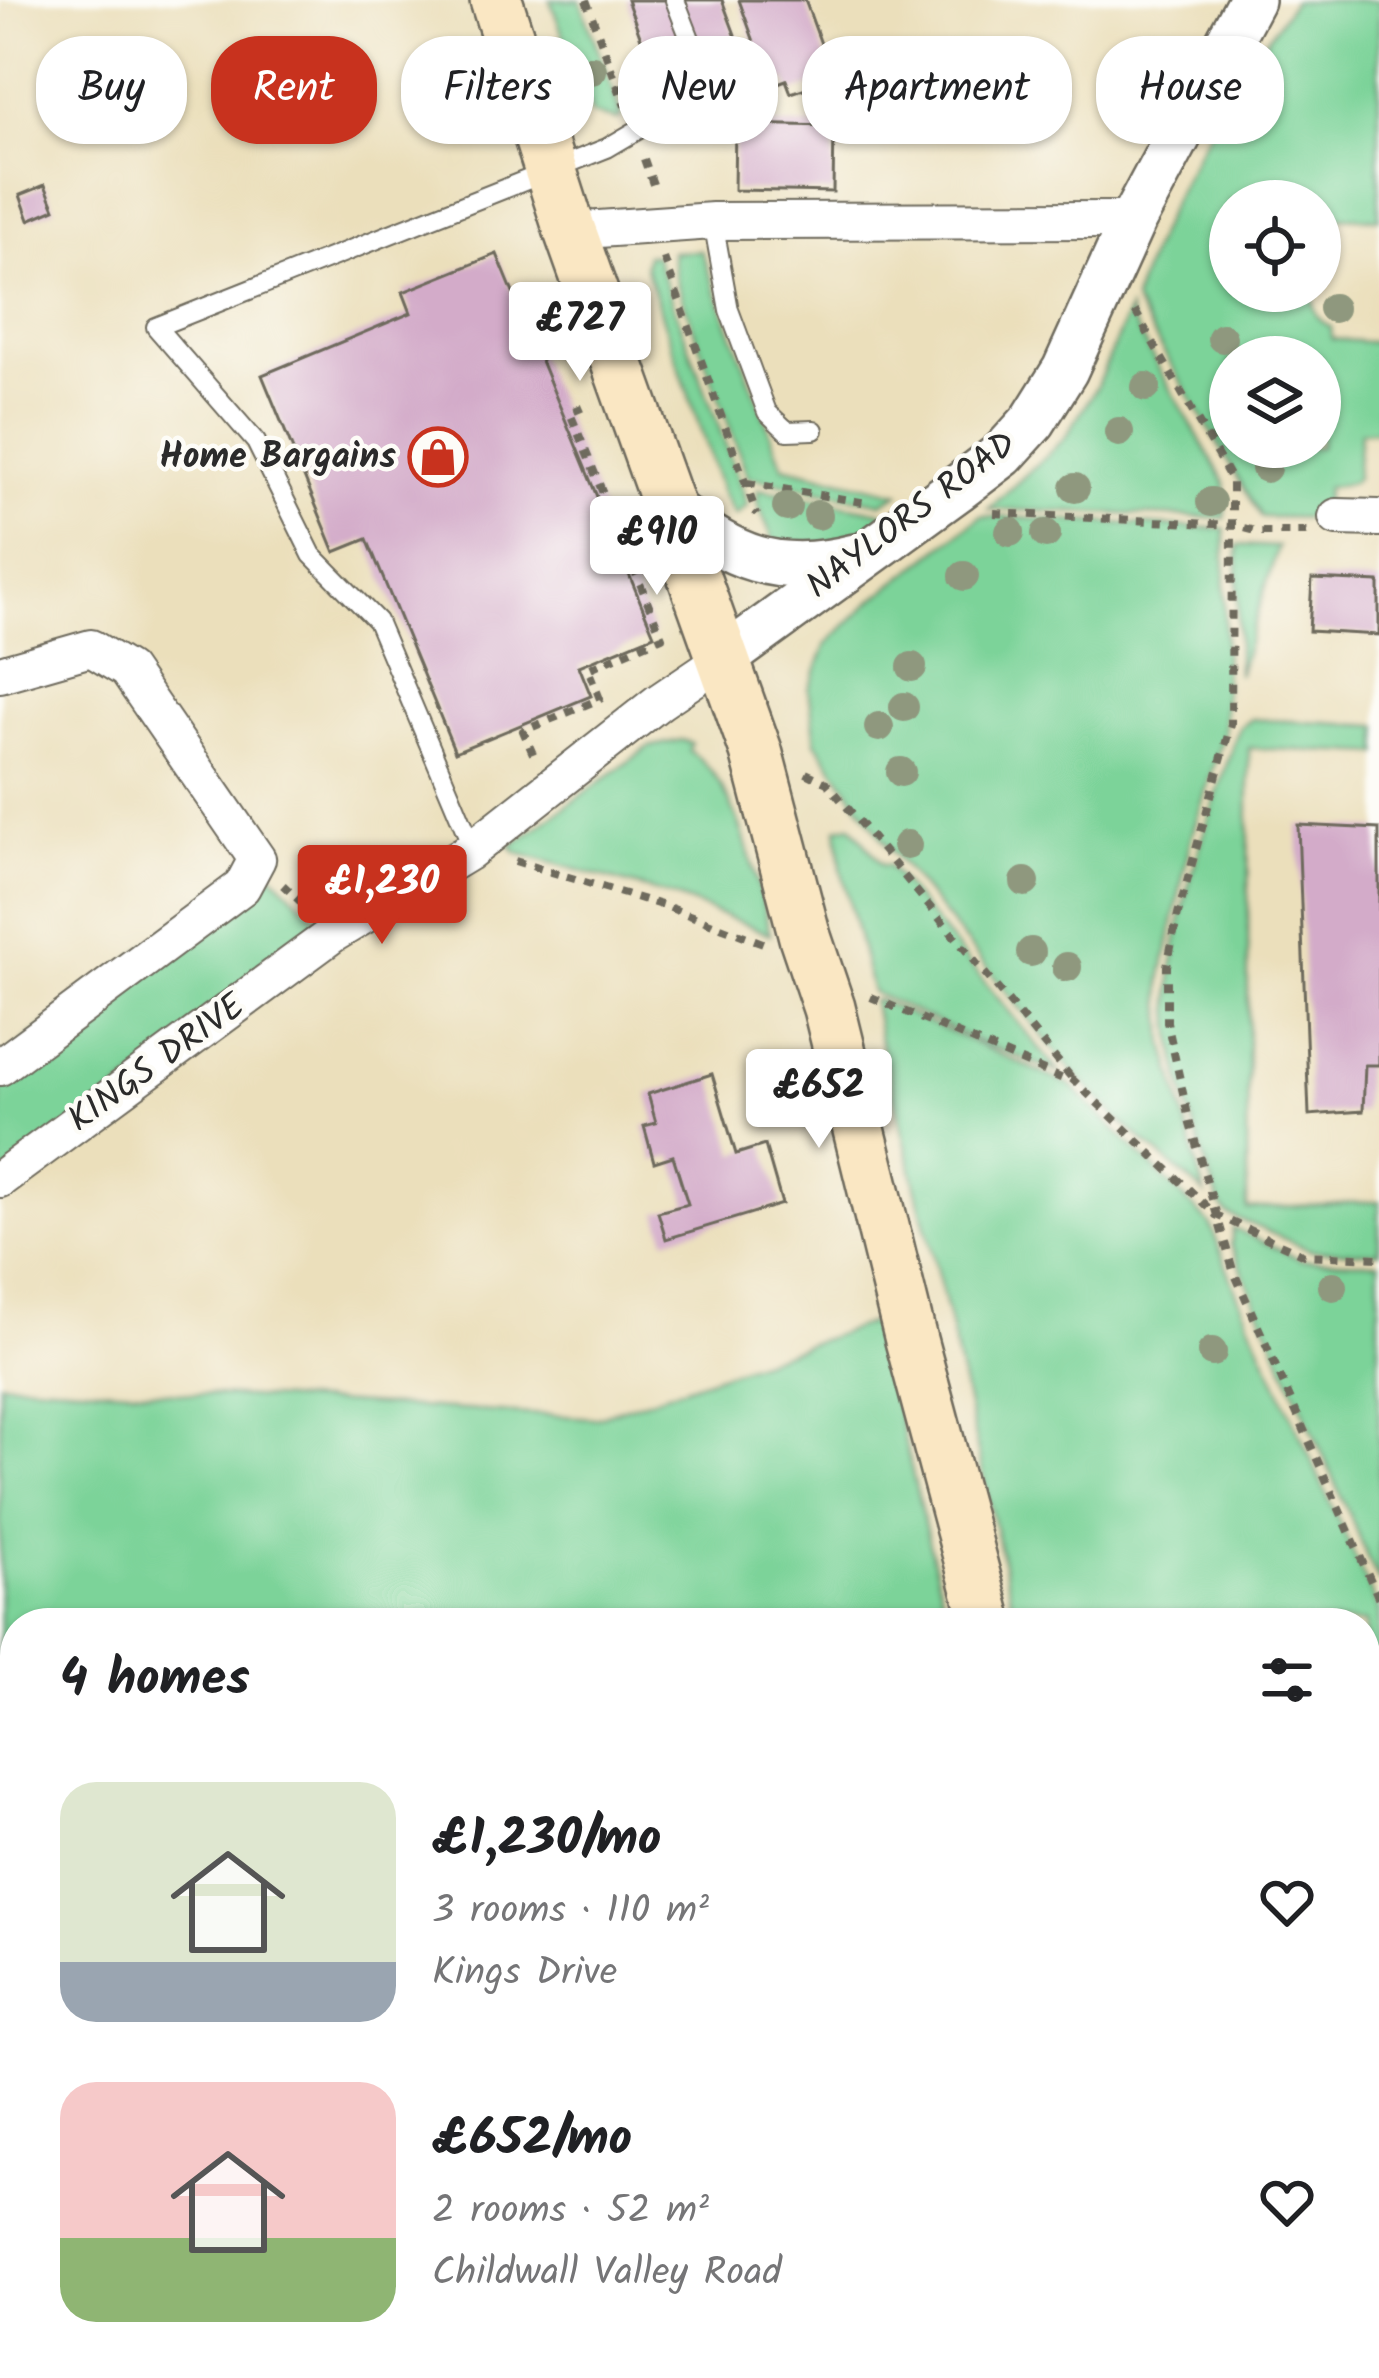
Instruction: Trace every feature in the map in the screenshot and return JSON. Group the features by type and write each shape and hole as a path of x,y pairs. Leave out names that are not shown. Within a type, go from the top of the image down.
{"main road":[{"path":"496,0 570,231 756,751 805,938 829,1008 983,1608"}],"street":[{"name":"NAYLORS ROAD","path":"724,658 1003,454 1033,421 1064,370 1133,220 1251,0"},
{"path":"570,231 712,221 1133,220"},
{"path":"671,508 705,536 741,556 772,565 805,567 864,555"},
{"path":"1337,517 1379,518"},
{"path":"0,674 91,648 127,670 257,859 242,887 0,1067"},
{"name":"KINGS DRIVE","path":"0,1179 333,934 470,851 658,702 724,658"}],"lane":[{"path":"675,0 689,36"},
{"path":"470,851 377,621 312,555 256,442 155,327 618,142"},
{"path":"712,221 729,310 767,412 787,431 814,430"}],"path":[{"path":"586,0 618,88"},
{"path":"639,144 660,202 664,261 772,565"},
{"path":"1103,281 1132,306 1232,481 1232,724 1178,914 1165,991 1173,1059 1233,1270 1379,1599"},
{"path":"549,788 523,731 600,699 589,669 662,638 570,413 628,388"},
{"path":"745,483 891,507 904,525"},
{"path":"957,489 979,512 1232,525 1259,532 1324,532 1337,517"},
{"path":"756,751 827,783 1072,1079 1216,1215 1304,1255 1379,1258"},
{"path":"470,851 487,879 512,860 668,907 771,946 805,938"},
{"path":"257,859 333,934"},
{"path":"829,1008 873,997 1072,1079"}],"green space":[{"path":"550,0 580,0 593,36 563,36"},
{"path":"1379,0 1379,218 1341,217 1341,180 1209,180 1209,312 1315,312 1331,327 1332,336 1209,336 1209,429 1134,302 1135,295 1166,216 1203,144 1284,144 1284,36 1270,36 1293,1"},
{"path":"594,38 618,104 618,120 594,114"},
{"path":"701,251 783,466 899,493 882,503 748,477 676,281 672,252"},
{"path":"646,255 655,255 742,489 747,505 735,516 722,493 645,266"},
{"path":"1129,310 1209,455 1209,468 1216,468 1225,483 1225,518 989,509 1065,438 1096,388"},
{"path":"1341,340 1379,343 1379,431 1360,432 1356,478 1326,488 1322,518 1261,517 1232,468 1341,468"},
{"path":"758,489 888,513 849,538 776,546 757,502"},
{"path":"981,516 1225,529 1224,733 1191,838 1161,981 1165,1044 1205,1194 1120,1121 1063,1061 886,844 816,742 809,689 827,644 869,603"},
{"path":"1238,545 1278,547 1238,675"},
{"path":"1251,719 1379,726 1379,754 1249,748 1247,1209 1379,1201 1379,1252 1312,1251 1227,1214 1219,1203 1180,1074 1171,995 1178,931 1234,742 1240,727"},
{"path":"681,740 691,743 689,751 706,765 732,808 770,934 675,897 517,853 511,846 649,747"},
{"path":"851,825 1059,1072 872,992 841,868 837,828"},
{"path":"257,859 333,934 0,1177 0,1061"},
{"path":"873,1001 1071,1086 1210,1224 1378,1608 1013,1608"},
{"path":"1233,1228 1302,1260 1379,1262 1379,1583 1231,1245"},
{"path":"876,1321 944,1608 0,1608 0,1382 595,1418"}],"building":[{"path":"627,0 722,0 736,36 640,36"},
{"path":"739,0 805,0 818,36 802,36 802,89 791,93 786,80 778,83 778,36 752,36"},
{"path":"778,125 802,125 802,144 834,144 833,192 734,190 735,144 778,144"},
{"path":"45,185 55,209 29,220 20,195"},
{"name":"Home Bargains","path":"497,254 654,635 579,666 591,696 455,752 367,539 335,552 262,375 411,313 403,292"},
{"path":"1312,579 1379,582 1379,635 1309,631"},
{"path":"1298,825 1379,829 1379,1065 1365,1065 1363,1111 1309,1115"},
{"path":"712,1074 736,1154 765,1145 782,1204 666,1239 658,1212 688,1204 673,1156 654,1162 644,1126 656,1123 648,1094"}],"place":[{"name":"Home Bargains","path":"438,457"}]}
